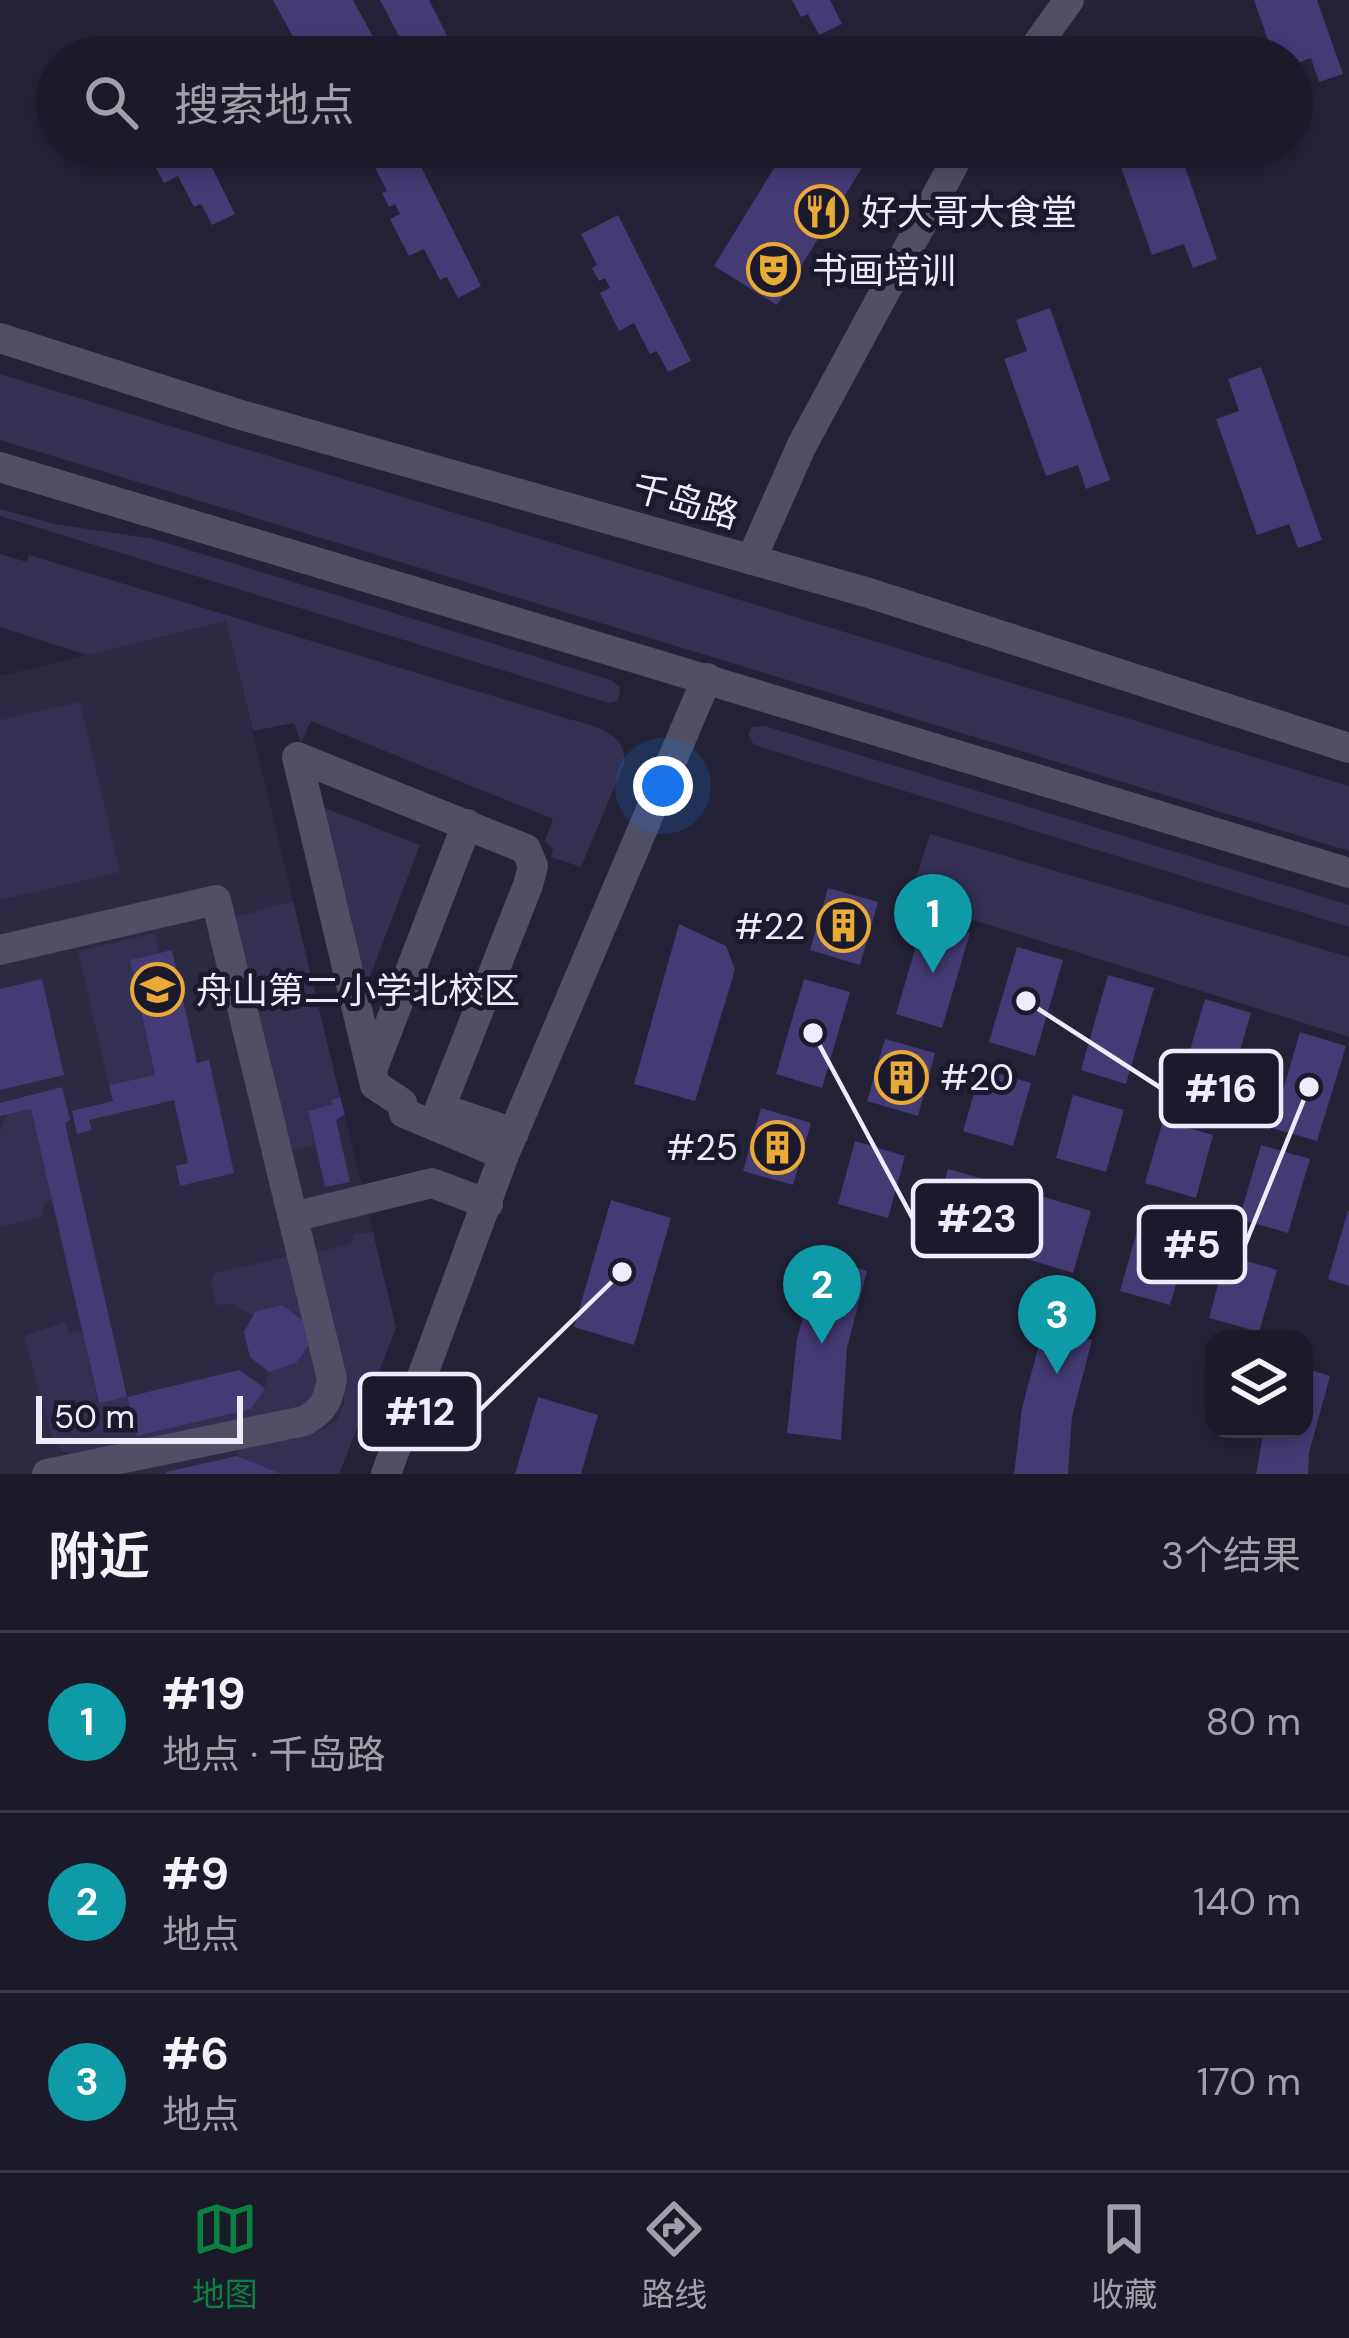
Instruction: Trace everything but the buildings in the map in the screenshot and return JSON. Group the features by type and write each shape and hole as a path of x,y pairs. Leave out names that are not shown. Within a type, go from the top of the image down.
{"street":[{"path":"1043,36 1069,0"},
{"path":"751,560 802,445 952,168"},
{"name":"千岛路","path":"0,338 241,416 869,593 1349,748"},
{"path":"0,467 1349,873"},
{"path":"386,1474 509,1144 707,679"},
{"path":"297,757 526,849 532,866 440,1108 509,1144 404,1113 402,1103 379,1090 297,757"},
{"path":"371,1071 467,824"},
{"path":"0,950 216,900 332,1379 328,1401 304,1421 47,1474"},
{"path":"293,1216 432,1183 488,1204"}],"shaded area":[{"path":"0,374 1349,786 1349,851 0,440"},
{"path":"0,509 55,524 154,539 611,680 620,687 618,701 609,703 0,516"},
{"path":"0,554 27,562 29,555 600,729 619,742 624,764 581,867 551,857 553,849 545,841 553,819 311,721 301,742 294,723 253,731 226,621 87,655 0,627"},
{"name":"舟山第二小学北校区","path":"226,621 396,1328 339,1474 0,1474 0,676"},
{"path":"80,702 120,872 0,900 0,720"},
{"path":"765,726 1349,905 1349,927 754,745 748,734 752,727"},
{"path":"314,804 420,845 367,984 357,981"},
{"path":"930,834 1349,957 1349,1037 909,900"},
{"path":"293,901 340,1097 333,1104 308,1111 315,1145 288,1150 233,918"},
{"path":"155,933 159,953 130,960 155,1075 109,1085 78,951"},
{"path":"31,1109 53,1201 44,1202 43,1216 0,1227 0,1132 6,1115"},
{"path":"373,1232 396,1328 339,1474 282,1474 237,1456 236,1449 323,1429 336,1421 345,1402 310,1258 313,1253 351,1244 354,1234"},
{"path":"290,1259 318,1371 315,1390 301,1407 74,1455 53,1440 24,1336 66,1322 69,1334 82,1331 98,1402 127,1397 137,1436 251,1409 269,1372 296,1363 308,1346 302,1320 282,1305 253,1316 233,1304 216,1305 211,1282 215,1273"}],"place":[{"name":"好大哥大食堂","path":"822,212"},
{"name":"书画培训","path":"773,270"},
{"name":"#22","path":"844,926"},
{"name":"#19","path":"933,973"},
{"name":"舟山第二小学北校区","path":"157,990"},
{"name":"#16","path":"1026,1001"},
{"name":"#23","path":"813,1033"},
{"name":"#20","path":"901,1077"},
{"name":"#5","path":"1309,1087"},
{"name":"#25","path":"777,1147"},
{"name":"#12","path":"622,1272"},
{"name":"#9","path":"822,1344"},
{"name":"#6","path":"1057,1374"}]}
